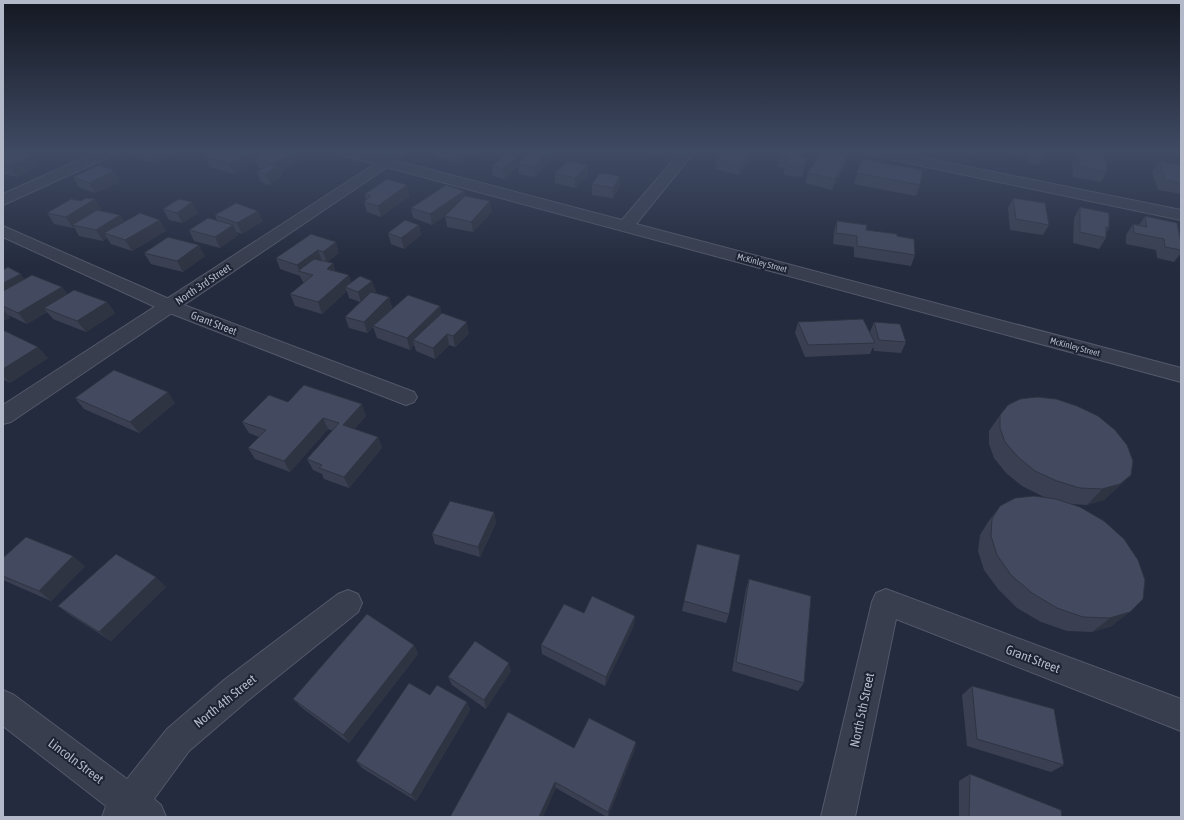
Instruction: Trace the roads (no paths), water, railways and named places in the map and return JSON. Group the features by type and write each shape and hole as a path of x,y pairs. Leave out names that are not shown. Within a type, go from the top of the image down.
{"street":[{"path":"3,200 26,189"},
{"name":"North 3rd Street","path":"3,416 345,189"},
{"name":"McKinley Street","path":"488,189 1181,375"},
{"path":"626,226 656,189"},
{"path":"1056,189 1181,215"},
{"name":"Grant Street","path":"3,232 169,306 406,397"},
{"name":"Grant Street","path":"886,602 1181,715"},
{"name":"North 5th Street","path":"838,817 886,602"},
{"name":"North 4th Street","path":"133,812 178,740 235,691 348,603"},
{"name":"Lincoln Street","path":"3,706 133,812"}]}
